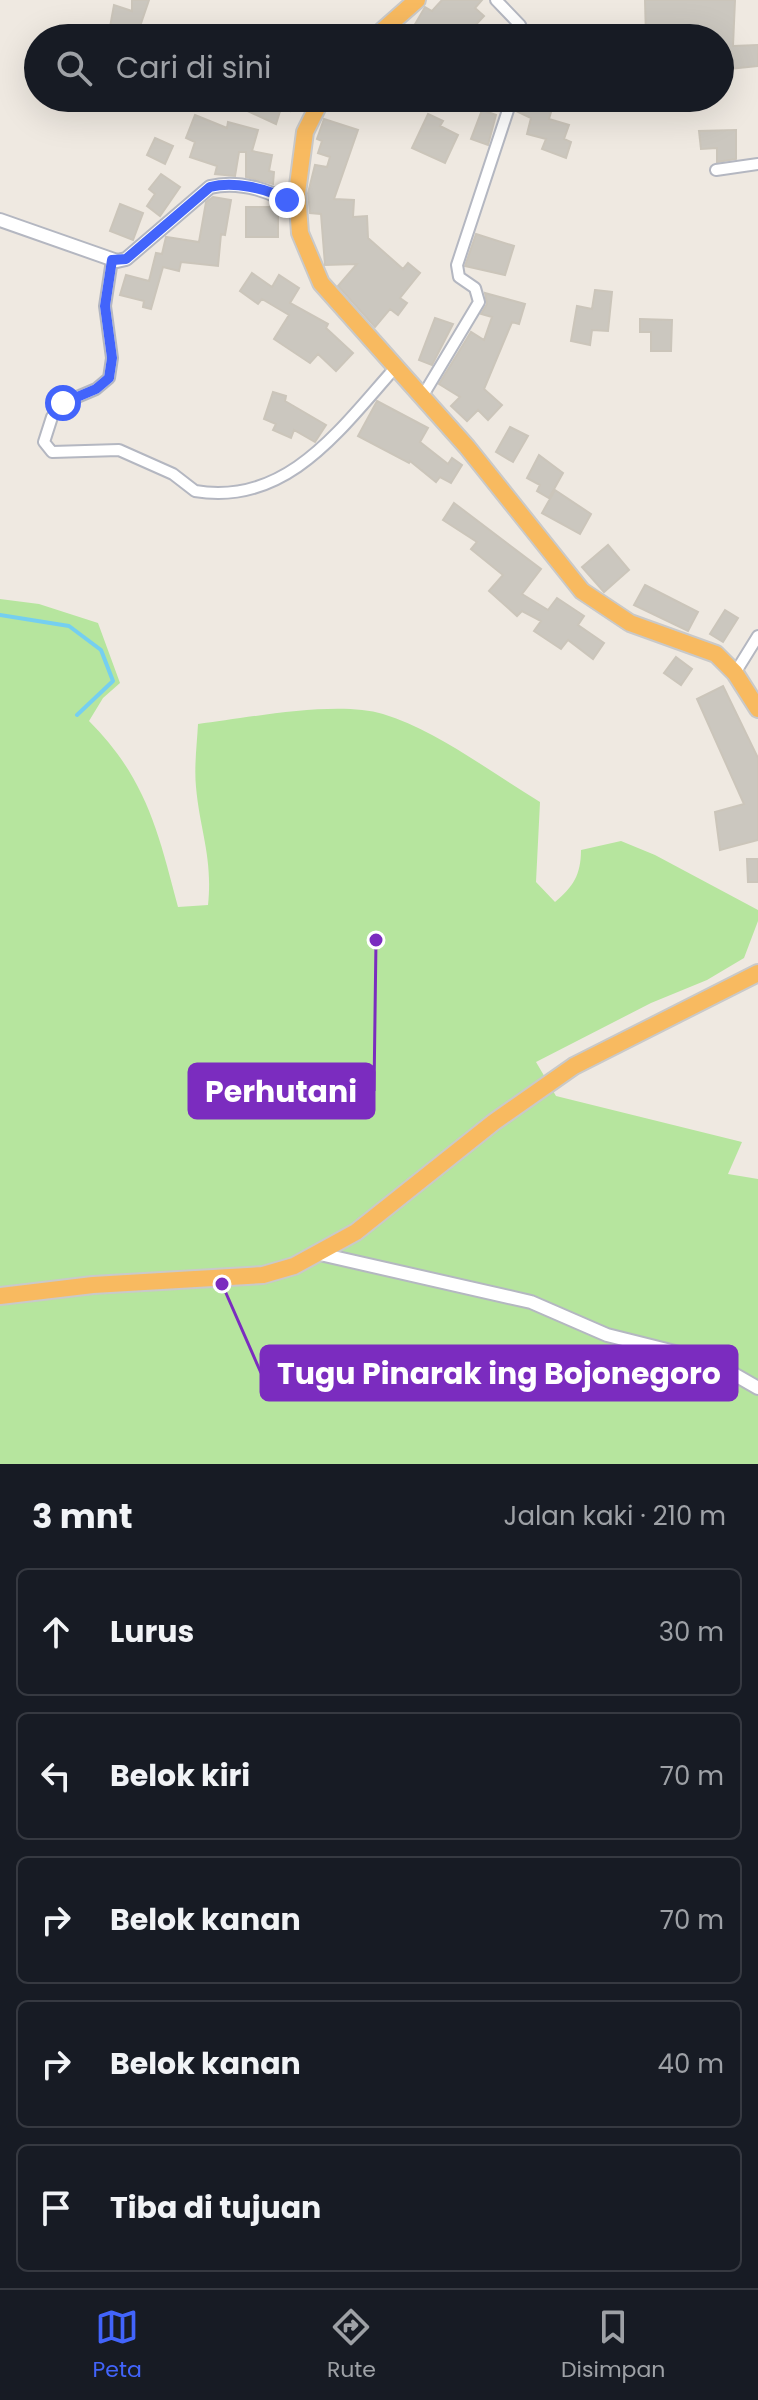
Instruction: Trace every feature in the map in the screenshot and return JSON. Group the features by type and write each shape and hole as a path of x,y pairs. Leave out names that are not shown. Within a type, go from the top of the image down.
{"highway":[{"path":"390,24 417,0"},
{"path":"315,112 305,132 299,163 298,212 304,249 321,283 500,486 571,579 594,602 650,631 708,649 735,673 758,709"},
{"path":"0,1296 93,1285 263,1275 320,1254 356,1232 494,1122 563,1073 758,973"}],"street":[{"path":"496,0 519,24"},
{"path":"422,397 479,302 475,288 459,277 457,265 507,112"},
{"path":"716,170 758,164"},
{"path":"0,220 112,260 126,259 210,187 225,185 266,191 287,200 298,212"},
{"path":"112,260 105,306 112,370 105,384 63,403 52,417 44,442 52,452 119,450 173,474 195,491 251,488 282,480 305,465 395,368"},
{"path":"735,673 758,636"},
{"path":"320,1254 531,1302 607,1335 711,1361 758,1388"}],"green space":[{"path":"0,599 39,604 98,623 120,683 103,698 89,721 124,763 137,785 156,830 178,907 208,905 207,859 195,779 198,724 317,709 341,709 364,710 403,721 463,753 540,802 536,882 555,902 575,880 581,850 621,841 655,855 758,910 758,921 744,958 707,980 651,1003 536,1062 556,1096 742,1142 728,1174 758,1179 758,1464 0,1464"}],"building":[{"path":"132,0 149,0 141,24 111,24 114,5 132,11"},
{"path":"442,0 482,0 475,8 484,16 476,24 415,24 425,7 432,11"},
{"path":"645,0 735,0 734,24 646,24"},
{"path":"758,45 758,66 734,69 734,46"},
{"path":"250,112 280,112 276,124"},
{"path":"481,112 496,115 488,145 471,139"},
{"path":"518,112 551,112 549,119 569,125 564,139 571,142 566,158 542,149 546,139 527,134 531,118"},
{"path":"428,114 443,121 440,126 458,135 445,163 412,148"},
{"path":"195,115 227,128 228,122 258,130 252,151 272,155 269,171 274,172 273,184 246,177 246,152 239,152 235,176 215,174 217,166 190,157 195,142 186,138"},
{"path":"324,119 358,130 334,199 354,200 353,217 367,216 368,238 403,269 408,263 420,273 400,298 407,303 398,315 390,309 375,327 338,286 357,264 325,265 321,214 310,213 308,193 315,165 327,167 330,157 318,153 322,141 317,139"},
{"path":"736,130 736,159 717,162 717,148 701,149 699,131"},
{"path":"155,138 173,146 165,164 147,155"},
{"path":"161,174 180,187 160,216 147,206 155,194 149,189"},
{"path":"213,197 231,200 225,235 221,234 218,266 181,262 179,271 163,267 151,309 143,307 144,301 120,295 126,275 149,281 156,253 162,254 166,237 199,242 206,202"},
{"path":"120,204 143,213 133,240 110,231"},
{"path":"246,207 278,207 278,237 246,237"},
{"path":"476,234 514,246 505,275 465,266"},
{"path":"252,273 272,287 279,275 299,288 290,303 328,324 326,328 353,353 336,371 318,354 310,363 274,339 289,315 262,299 258,304 240,291"},
{"path":"595,290 612,292 608,331 592,330 590,345 571,341 577,306 592,309"},
{"path":"485,293 525,304 519,324 512,322 484,389 502,405 488,420 478,410 467,421 451,406 460,397 439,384 471,332 484,340 492,317 481,314 487,304"},
{"path":"435,318 453,324 432,365 419,360"},
{"path":"640,319 672,320 671,351 651,351 651,332 640,332"},
{"path":"273,392 286,396 285,401 326,425 315,442 294,430 291,438 273,430 276,424 264,419"},
{"path":"377,401 428,428 420,442 448,464 452,458 462,465 451,483 440,477 436,482 410,461 358,436"},
{"path":"510,427 528,436 513,462 496,452"},
{"path":"539,455 563,473 549,498 537,491 540,485 527,478"},
{"path":"555,490 591,514 580,534 542,513"},
{"path":"454,503 541,569 522,594 548,610 557,598 584,616 578,625 604,643 593,659 568,640 561,649 534,631 541,621 522,611 517,616 489,591 503,575 471,549 477,542 443,520"},
{"path":"608,545 629,570 604,592 582,567"},
{"path":"645,585 698,612 688,631 634,605"},
{"path":"725,610 738,618 723,642 710,634"},
{"path":"676,657 692,669 681,685 664,673"},
{"path":"723,686 758,758 758,840 720,850 715,812 744,804 697,699"},
{"path":"747,859 758,859 758,882 748,882"}],"waterway":[{"path":"0,615 69,626 101,650 113,681 77,715"}],"place":[{"name":"Perhutani","path":"376,940"},
{"name":"Tugu Pinarak ing Bojonegoro","path":"222,1284"}],"route":[{"path":"63,403 105,384 112,370 105,306 112,260 126,259 210,187 225,185 266,191 287,200"}]}
